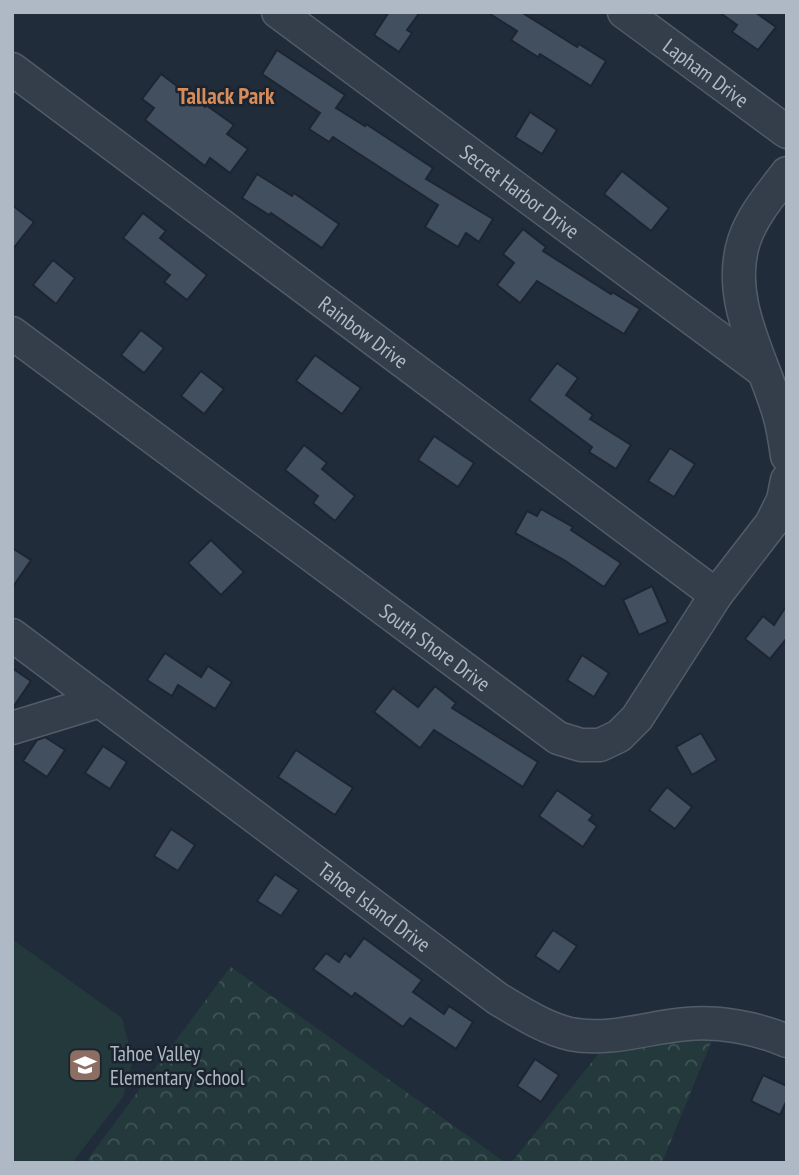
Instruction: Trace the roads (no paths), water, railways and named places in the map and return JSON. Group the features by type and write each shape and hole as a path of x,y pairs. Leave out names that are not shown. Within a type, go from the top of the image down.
{"street":[{"name":"Secret Harbor Drive","path":"278,12 763,371"},
{"name":"Lapham Drive","path":"624,12 787,132"},
{"name":"Rainbow Drive","path":"12,69 716,595"},
{"path":"787,173 757,214 744,241 739,268 747,325 779,414 787,456"},
{"name":"South Shore Drive","path":"12,333 558,738 581,745 600,745 620,736 637,718 716,595 771,524 783,500 787,480"},
{"name":"Tahoe Island Drive","path":"12,635 498,999 538,1023 570,1034 608,1036 688,1024 734,1026 787,1041"},
{"path":"12,728 100,701"}],"place":[{"name":"Tahoe Valley Elementary School","path":"85,1065"}],"district":[{"name":"Tallack Park","path":"226,95"}]}
